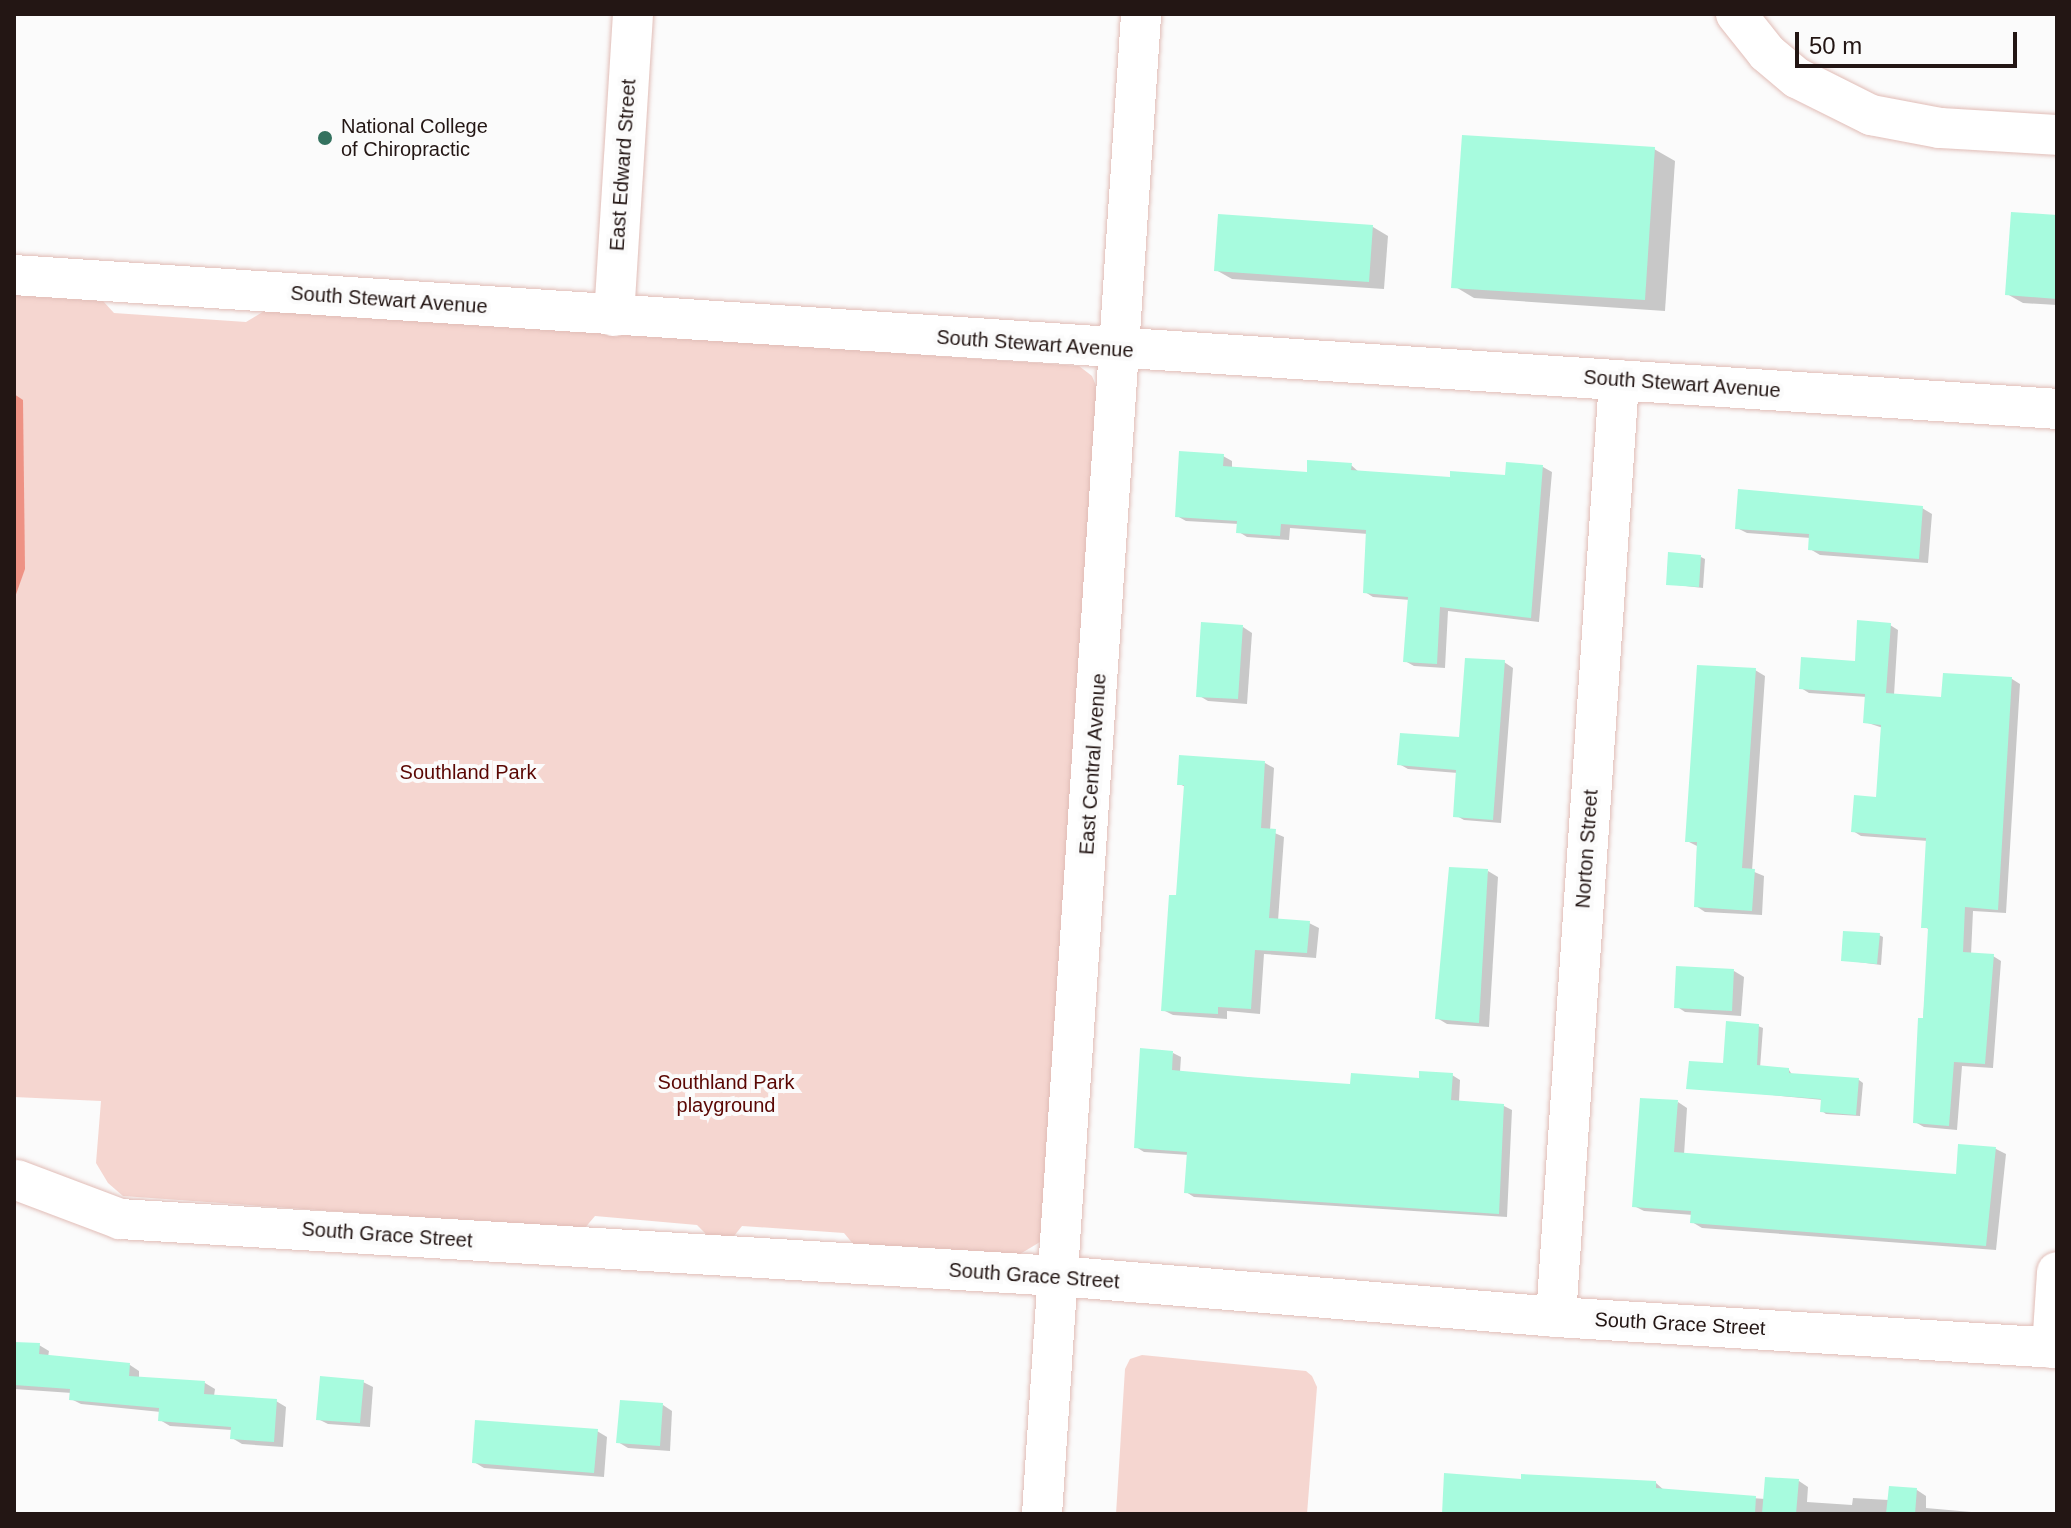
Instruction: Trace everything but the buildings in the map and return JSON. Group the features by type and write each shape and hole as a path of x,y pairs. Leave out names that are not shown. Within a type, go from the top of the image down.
{"street":[{"name":"East Edward Street","path":"614,316 633,14"},
{"name":"East Central Avenue","path":"1042,1514 1141,14"},
{"path":"1736,14 1767,53 1797,78 1871,115 1940,128 2057,135"},
{"name":"South Stewart Avenue","path":"14,275 2057,409"},
{"name":"Norton Street","path":"1556,1317 1619,380"},
{"name":"South Grace Street","path":"17,1180 120,1219 1058,1276 1556,1317 2054,1348"},
{"path":"2054,1348 2057,1272"}],"green space":[{"name":"Southland Park","path":"14,295 103,301 114,313 246,322 269,308 1079,366 1092,376 1097,388 1044,1221 1040,1242 1020,1254 854,1245 844,1233 742,1226 734,1236 709,1237 697,1225 595,1216 584,1229 123,1196 108,1183 96,1163 101,1101 14,1097"},
{"path":"1142,1355 1306,1371 1312,1376 1317,1387 1307,1514 1116,1514 1125,1369 1130,1359"}],"shaded area":[{"path":"14,394 23,400 25,569 14,600"}],"place":[{"name":"National College of Chiropractic","path":"325,138"}],"park label":[{"name":"Southland Park playground","path":"726,1094"}]}
